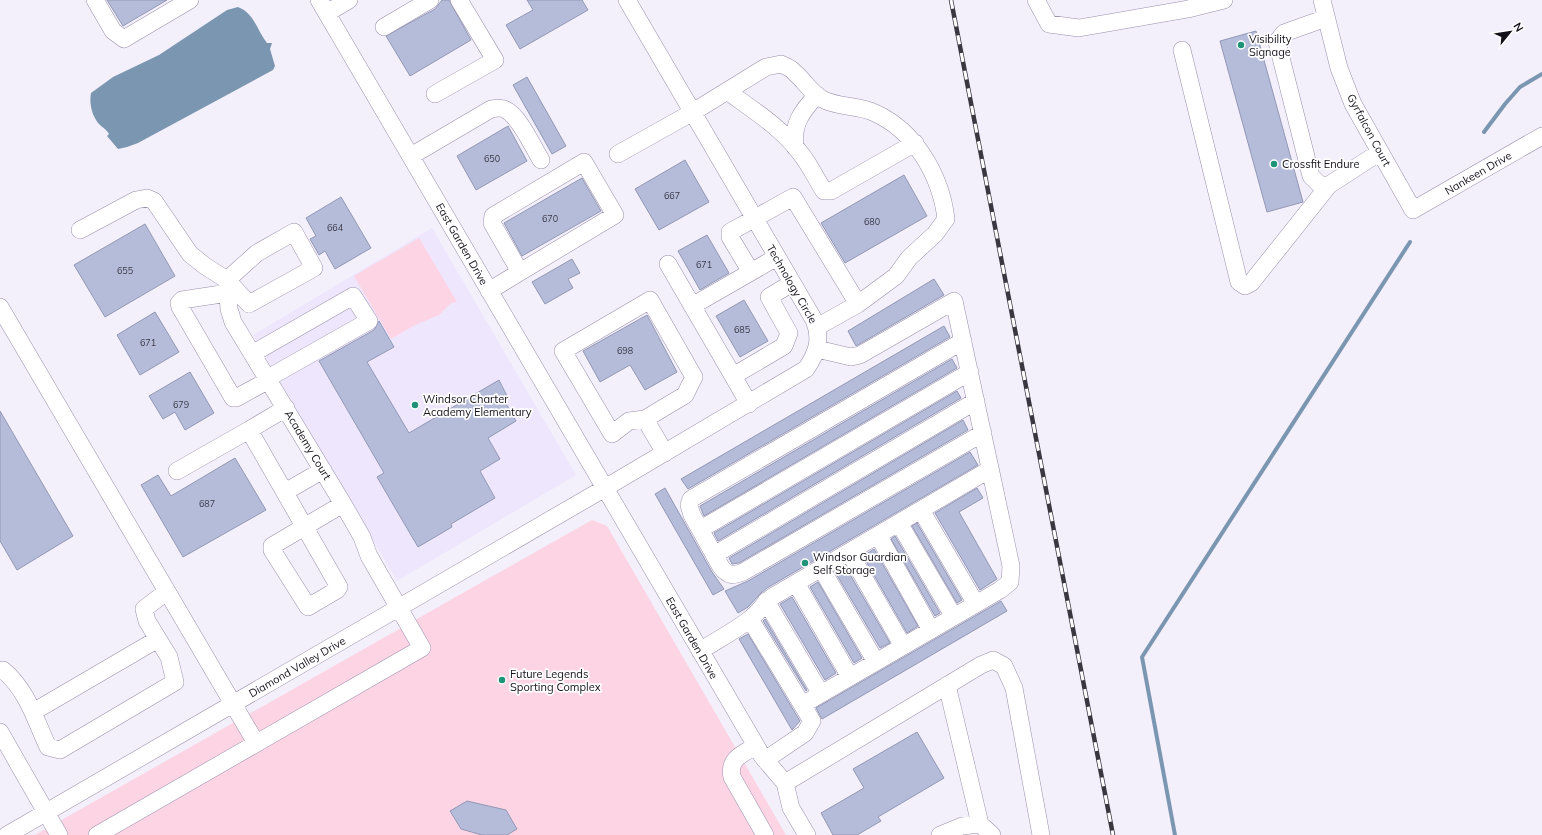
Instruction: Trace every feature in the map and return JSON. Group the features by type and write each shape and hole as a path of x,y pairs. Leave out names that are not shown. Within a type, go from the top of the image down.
{"street":[{"path":"95,0 113,31 124,39 190,0"},
{"path":"323,6 349,0"},
{"path":"384,27 430,0"},
{"path":"435,94 496,60 459,0"},
{"name":"Technology Circle","path":"627,0 817,326 817,350"},
{"path":"1036,0 1049,24 1079,28 1188,9 1224,0"},
{"path":"1326,5 1284,33 1277,42 1311,176 1320,185 1329,185"},
{"name":"Gyrfalcon Court","path":"1326,5 1339,68 1353,104 1413,210"},
{"name":"East Garden Drive","path":"323,6 760,753 785,783"},
{"path":"1182,50 1239,282 1245,286 1251,283 1329,185 1380,152"},
{"path":"618,154 693,112 766,67 781,64 794,72 809,90 816,95 842,106 874,112 895,124 915,143 930,169 944,199 946,219 935,234 909,258 896,276 858,304 817,326"},
{"path":"727,92 755,111 795,147 824,191 831,191 915,143"},
{"path":"795,147 794,137 800,113 816,95"},
{"path":"411,156 491,109 498,108 506,109 514,116 541,160"},
{"name":"Nankeen Drive","path":"1413,210 1542,136"},
{"path":"489,291 615,215 584,162 493,216 492,223 520,272"},
{"path":"751,272 730,234 735,229 793,197 858,304"},
{"path":"80,230 136,200 147,198 154,201 190,254 205,266 228,287 248,304 314,268 294,232 256,253 228,287 182,300 179,303 233,398 236,398 369,321 353,296 252,354"},
{"path":"692,306 777,257"},
{"path":"668,264 749,404"},
{"path":"733,376 784,346 789,333 769,297 792,283"},
{"name":"Academy Court","path":"228,287 231,316 252,354 286,408 362,537 369,556 422,648 256,743"},
{"path":"650,300 694,377 685,395 645,419 629,421 612,434 563,351 650,300"},
{"path":"605,488 806,369 817,350 855,357 954,301 1011,566 1010,582 976,604 802,705"},
{"path":"0,307 256,743 96,835"},
{"path":"963,341 691,499 689,505 700,529 726,574 734,576 983,433"},
{"path":"700,529 970,372"},
{"path":"714,555 976,401"},
{"path":"177,471 286,408"},
{"path":"645,419 665,453"},
{"path":"249,430 285,492 305,527 339,587 337,590 308,607 272,550 272,546 305,527 343,504"},
{"path":"700,651 750,619 764,606 766,601 990,468"},
{"path":"285,492 323,470"},
{"name":"Diamond Valley Drive","path":"7,835 605,488"},
{"path":"921,510 976,604"},
{"path":"899,522 954,617"},
{"path":"878,535 931,630"},
{"path":"849,552 903,646"},
{"path":"821,568 876,662"},
{"path":"796,583 850,677"},
{"path":"0,671 3,670 16,681 33,712 48,746 60,750 175,682 169,657 147,621 144,609 166,592"},
{"path":"766,601 821,694"},
{"path":"750,619 812,721 805,733 760,753 737,757 732,762 730,769 732,777 765,835"},
{"path":"33,712 158,639"},
{"path":"807,835 791,808 785,783 947,685 993,660 1004,666 1014,688 1041,835"},
{"path":"940,835 962,826 986,829 947,685"},
{"path":"0,732 59,835"}],"shaded area":[{"name":"Windsor Charter Academy Elementary","path":"432,228 576,475 397,581 253,335"},
{"path":"419,238 457,302 451,303 439,315 415,325 391,339 354,276"},
{"name":"Future Legends Sporting Complex","path":"592,520 607,526 786,835 35,835"}],"water":[{"path":"238,7 248,13 267,43 272,43 270,49 275,66 273,70 138,143 118,149 107,136 109,134 108,132 97,122 93,114 90,97 91,93 113,77 159,55 227,10"}],"building":[{"path":"107,0 167,0 123,26"},
{"path":"442,0 449,0 471,40 410,76 386,36 435,9"},
{"path":"527,0 582,0 588,10 520,49 506,25 533,10"},
{"path":"1256,31 1303,202 1267,212 1220,41"},
{"path":"527,77 566,146 552,154 513,85"},
{"path":"508,126 527,161 476,190 457,156"},
{"path":"685,160 709,202 659,230 635,189"},
{"path":"904,175 927,216 845,263 821,223"},
{"path":"582,178 601,211 522,256 504,223"},
{"path":"341,197 371,248 335,269 325,251 319,255 310,239 316,236 306,218"},
{"path":"145,224 175,276 105,317 74,265"},
{"path":"707,235 729,273 700,290 678,251"},
{"path":"572,259 580,273 568,279 573,288 545,304 532,282"},
{"path":"934,279 944,295 856,346 848,331"},
{"path":"744,300 768,341 740,357 716,316"},
{"path":"155,312 179,352 140,375 117,335"},
{"path":"647,315 677,372 645,390 630,365 600,382 583,351"},
{"path":"379,321 394,347 367,362 409,433 499,380 508,398 504,400 516,421 488,438 500,459 480,471 495,498 451,524 452,527 418,547 377,477 384,473 319,361 374,330"},
{"path":"944,326 950,337 688,489 681,479"},
{"path":"952,359 957,368 704,516 700,506"},
{"path":"190,372 214,413 185,430 175,412 163,419 149,396"},
{"path":"957,391 961,398 718,541 714,533"},
{"path":"0,411 73,536 17,570 0,541"},
{"path":"963,420 968,430 739,563 732,564 729,558"},
{"path":"970,452 978,465 767,588 748,607 738,613 725,591 748,581"},
{"path":"235,458 266,510 183,557 141,485 158,475 171,496"},
{"path":"665,488 712,572 724,589 713,595 655,494"},
{"path":"977,488 983,498 959,512 997,579 980,590 935,513"},
{"path":"917,523 962,600 957,603 912,526"},
{"path":"895,536 940,613 935,616 891,539"},
{"path":"874,549 918,626 907,633 863,556"},
{"path":"845,566 890,643 880,648 835,572"},
{"path":"818,582 862,658 854,663 810,587"},
{"path":"792,597 836,673 825,680 780,604"},
{"path":"1001,601 1007,611 822,719 816,708"},
{"path":"765,619 807,690 806,691 763,621"},
{"path":"748,634 800,721 792,730 739,639"},
{"path":"917,732 944,778 878,817 881,821 857,835 833,835 821,813 864,788 853,769"},
{"path":"467,801 506,810 517,829 507,835 482,835 461,829 450,811"}],"waterway":[{"path":"1484,132 1520,87 1542,74"},
{"path":"1175,835 1142,657 1410,242"}],"railway":[{"path":"951,0 1113,835"}],"place":[{"name":"Visibility Signage","path":"1241,45"},
{"name":"Crossfit Endure","path":"1274,164"},
{"name":"Windsor Charter Academy Elementary","path":"415,405"},
{"name":"Windsor Guardian Self Storage","path":"805,563"},
{"name":"Future Legends Sporting Complex","path":"502,680"}]}
